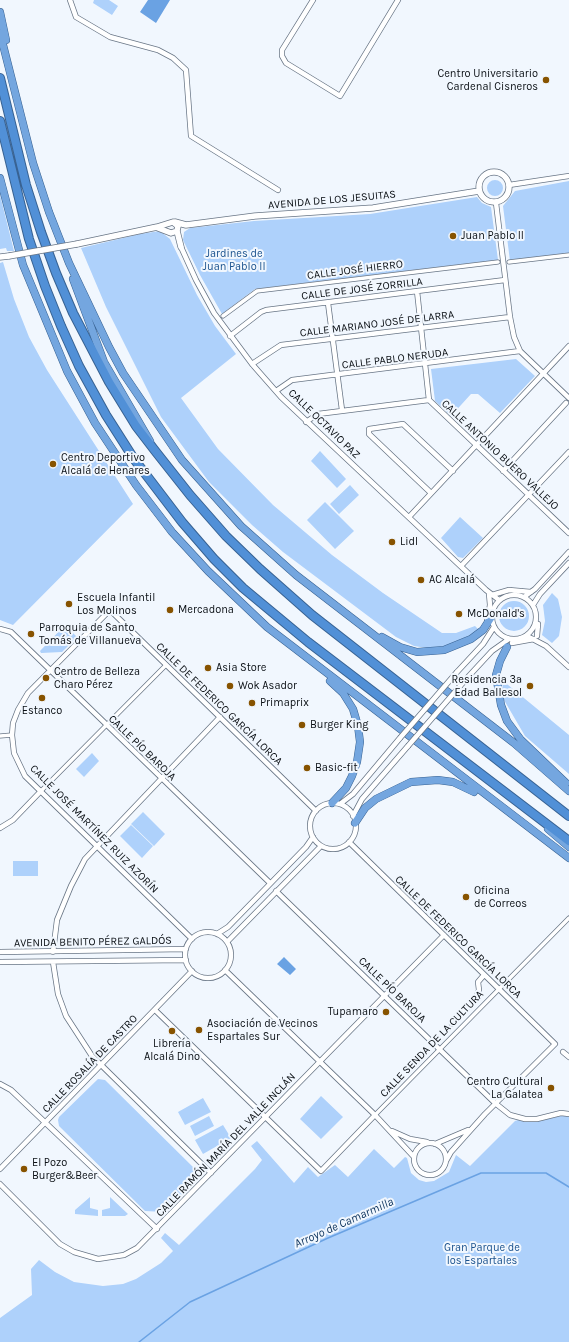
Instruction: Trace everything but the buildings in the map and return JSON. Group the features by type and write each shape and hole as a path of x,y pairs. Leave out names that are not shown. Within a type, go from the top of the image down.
{"highway":[{"path":"0,12 23,113 27,142"},
{"path":"0,33 27,142 49,212 69,263 109,347 140,400 182,460 241,526 296,575 514,743 569,791"},
{"path":"0,78 26,185 56,273 73,313 109,382 136,426 156,452 190,495 226,536 260,569 312,614 569,816"},
{"path":"0,121 29,239 43,282 79,366 106,415 134,460 182,522 214,559 243,588 308,642 569,841"},
{"path":"0,178 25,272 67,371 95,423 136,486 172,532 213,576 274,633 569,858"},
{"path":"69,263 75,287 104,362 142,424 156,452"},
{"path":"340,609 394,643 417,652 444,650 471,639 490,625 492,616"},
{"path":"274,633 282,643 331,682 353,709 358,726 360,742 357,762 346,788 336,804"},
{"path":"511,642 500,661 496,675 501,705 507,721 521,740 569,785"},
{"path":"354,820 376,799 411,782 425,780 454,782 466,787 507,812"},
{"path":"505,793 569,847"}],"street":[{"path":"70,0 76,17 110,37 158,50 173,58 186,70 191,136 278,190"},
{"path":"313,0 282,50 282,56 286,63 340,96 398,0"},
{"path":"491,172 501,173 505,176 510,185 510,190 505,198 496,202 487,201 479,191 479,186 483,177 491,172"},
{"path":"510,185 569,176"},
{"name":"AVENIDA DE LOS JESUITAS","path":"175,222 186,224 255,216 373,208 479,191"},
{"path":"496,202 505,280 514,337 520,352 569,398"},
{"path":"0,257 77,244 157,228 175,222 177,225 174,231"},
{"path":"168,224 174,231"},
{"name":"AVENIDA DE LOS JESUITAS","path":"174,231 186,224"},
{"path":"157,228 174,231"},
{"name":"CALLE OCTAVIO PAZ","path":"174,231 196,280 230,336 252,364 306,422 489,593 499,600"},
{"path":"509,262 569,255"},
{"name":"CALLE JOSÉ HIERRO","path":"223,316 257,291 498,262"},
{"name":"CALLE DE JOSÉ ZORRILLA","path":"230,336 261,312 266,310 505,280"},
{"name":"CALLE ANTONIO BUERO VALLEJO","path":"417,291 429,400 569,533"},
{"path":"328,303 342,410"},
{"name":"CALLE MARIANO JOSÉ DE LARRA","path":"252,364 281,345 510,317"},
{"path":"409,517 569,347"},
{"name":"CALLE PABLO NERUDA","path":"276,391 292,380 520,352"},
{"path":"306,422 318,414 429,400"},
{"path":"503,471 566,403"},
{"path":"432,493 369,434 368,429 403,424 453,471"},
{"path":"461,566 530,495 569,452"},
{"path":"524,597 531,592 569,552"},
{"path":"533,605 569,563"},
{"path":"536,638 538,602 546,588"},
{"path":"336,804 354,793 457,672 483,644 490,625 489,593 509,590 531,592"},
{"name":"CALLE OCTAVIO PAZ","path":"489,593 495,605"},
{"path":"354,820 346,808 336,804 324,805 316,811 310,823 313,836 321,846 336,849 349,842 354,835 354,820 362,799 492,651 526,636 532,631 537,616 533,605 524,597 511,595 499,600 495,605 492,616"},
{"name":"CALLE DE FEDERICO GARCÍA LORCA","path":"110,610 316,811"},
{"name":"CALLE JOSÉ MARTÍNEZ RUIZ AZORÍN","path":"110,610 28,693 18,710 13,723 12,735 14,753 18,765 25,776 192,939"},
{"path":"490,625 511,642 536,638"},
{"name":"CALLE PÍO BAROJA","path":"0,629 11,632 270,883"},
{"path":"532,631 536,638 569,666"},
{"path":"526,636 536,638"},
{"path":"0,828 13,820 106,724 166,665"},
{"path":"53,952 57,920 71,886 85,859 162,780 220,717"},
{"path":"0,736 12,735"},
{"path":"217,934 228,927 303,850 313,836"},
{"name":"CALLE DE FEDERICO GARCÍA LORCA","path":"349,842 555,1044 495,1103"},
{"path":"227,942 321,846"},
{"name":"CALLE PÍO BAROJA","path":"276,891 495,1103 516,1118 537,1119 561,1113 569,1114"},
{"name":"CALLE SENDA DE LA CULTURA","path":"375,1115 569,918"},
{"path":"205,932 217,934 227,942 230,960 225,970 212,977 204,977 192,971 186,960 186,949 192,939 205,932"},
{"name":"CALLE RAMÓN MARÍA DEL VALLE INCLÁN","path":"0,1184 60,1244 85,1257 98,1259 124,1255 137,1248 444,935"},
{"name":"AVENIDA BENITO PÉREZ GALDÓS","path":"0,952 186,949"},
{"name":"AVENIDA BENITO PÉREZ GALDÓS","path":"0,962 186,960"},
{"path":"53,962 58,994 66,1016 77,1036 100,1066 211,1173"},
{"path":"225,970 375,1115 414,1157"},
{"name":"CALLE ROSALÍA DE CASTRO","path":"0,1169 192,971"},
{"path":"452,1024 476,998 479,990 478,982 484,975"},
{"path":"155,1010 321,1171 375,1115"},
{"path":"563,1052 569,1057"},
{"path":"0,1084 11,1090 156,1229"},
{"path":"429,1143 420,1146 414,1157 414,1162 419,1171 428,1175 438,1173 444,1166 451,1152 495,1103"},
{"path":"383,1124 397,1134 435,1144 444,1151 446,1161"},
{"path":"435,1144 458,1136 471,1129"}],"green space":[{"path":"94,0 109,0 118,6 112,15 93,3"},
{"path":"495,180 502,185 503,188 498,195 495,196 488,191 487,188 492,181"},
{"path":"569,181 569,254 510,261 503,206 515,191"},
{"path":"0,195 14,251 7,251 6,248 0,249"},
{"name":"Jardines de Juan Pablo II","path":"477,197 482,203 491,207 498,260 255,289 222,314 200,275 183,240 184,232 190,228 254,221 370,214"},
{"path":"160,231 170,239 197,295 215,326 236,354 181,398 218,449 273,505 332,555 383,593 442,633 456,633 475,626 479,630 456,643 433,649 414,646 396,637 283,552 252,525 209,482 161,417 106,307 81,248 140,234"},
{"name":"Centro Deportivo Alcalá de Henares","path":"3,262 14,299 29,337 47,370 133,504 13,625 0,620 0,263"},
{"path":"516,359 535,376 500,413 478,394 471,394 451,416 435,401 431,369"},
{"path":"320,451 346,479 337,488 311,461"},
{"path":"350,485 359,495 339,514 330,504"},
{"path":"325,502 354,531 335,549 307,520"},
{"path":"460,517 483,538 463,558 458,557 441,538"},
{"path":"552,593 558,599 562,617 559,636 552,643 542,635 545,621 543,605"},
{"path":"514,601 525,605 529,616 525,627 514,631 503,627 499,616 503,605"},
{"path":"65,625 77,637 62,652 41,653 40,651"},
{"path":"502,680 569,735 569,774 525,736 504,700"},
{"path":"92,753 99,761 84,777 76,769"},
{"path":"143,812 165,834 154,846 131,824"},
{"path":"131,825 153,846 142,858 120,836"},
{"path":"13,861 38,861 38,876 13,876"},
{"path":"98,1079 105,1080 195,1169 197,1179 164,1212 145,1211 59,1126 59,1117"},
{"path":"321,1096 343,1117 321,1139 300,1119"},
{"path":"203,1098 211,1112 185,1125 178,1112"},
{"name":"Gran Parque de los Espartales","path":"566,1115 569,1116 569,1342 0,1342 0,1318 32,1295 31,1269 39,1260 55,1272 74,1282 103,1286 123,1284 136,1279 161,1263 173,1251 161,1238 165,1233 179,1245 255,1169 262,1160 251,1146 257,1141 294,1183 308,1167 318,1177 335,1165 348,1177 374,1149 394,1168 405,1157 407,1158 411,1173 419,1180 426,1182 434,1181 449,1172 456,1155 470,1166 515,1121 537,1121"},
{"path":"209,1116 214,1126 195,1136 190,1126"},
{"path":"223,1125 231,1138 203,1154 195,1140"},
{"path":"90,1197 90,1208 98,1210 98,1216 75,1214 75,1210"},
{"path":"110,1197 128,1214 125,1216 102,1216 102,1210 110,1208"}],"shaded area":[{"path":"148,0 170,0 156,23 140,12"},
{"path":"284,957 296,969 290,975 277,964"}],"waterway":[{"name":"Arroyo de Camarmilla","path":"139,1342 190,1302 328,1238 481,1173 546,1173 569,1187"}],"place":[{"name":"Centro Universitario Cardenal Cisneros","path":"546,80"},
{"name":"Juan Pablo II","path":"453,236"},
{"name":"Centro Deportivo Alcalá de Henares","path":"53,464"},
{"name":"Lidl","path":"392,542"},
{"name":"AC Alcalá","path":"421,580"},
{"name":"Escuela Infantil Los Molinos","path":"69,604"},
{"name":"Mercadona","path":"170,610"},
{"name":"McDonald's","path":"459,614"},
{"name":"Parroquia de Santo Tomás de Villanueva","path":"31,634"},
{"name":"Asia Store","path":"208,668"},
{"name":"Centro de Belleza Charo Pérez","path":"46,678"},
{"name":"Wok Asador","path":"230,686"},
{"name":"Residencia 3ª Edad Ballesol","path":"530,686"},
{"name":"Estanco","path":"42,698"},
{"name":"Primaprix","path":"252,703"},
{"name":"Burger King","path":"302,725"},
{"name":"Basic-fit","path":"307,768"},
{"name":"Oficina de Correos","path":"466,897"},
{"name":"Tupamaro","path":"386,1012"},
{"name":"Asociación de Vecinos Espartales Sur","path":"199,1030"},
{"name":"Librería Alcalá Dino","path":"172,1031"},
{"name":"Centro Cultural La Galatea","path":"551,1088"},
{"name":"El Pozo Burger&Beer","path":"24,1169"}]}
